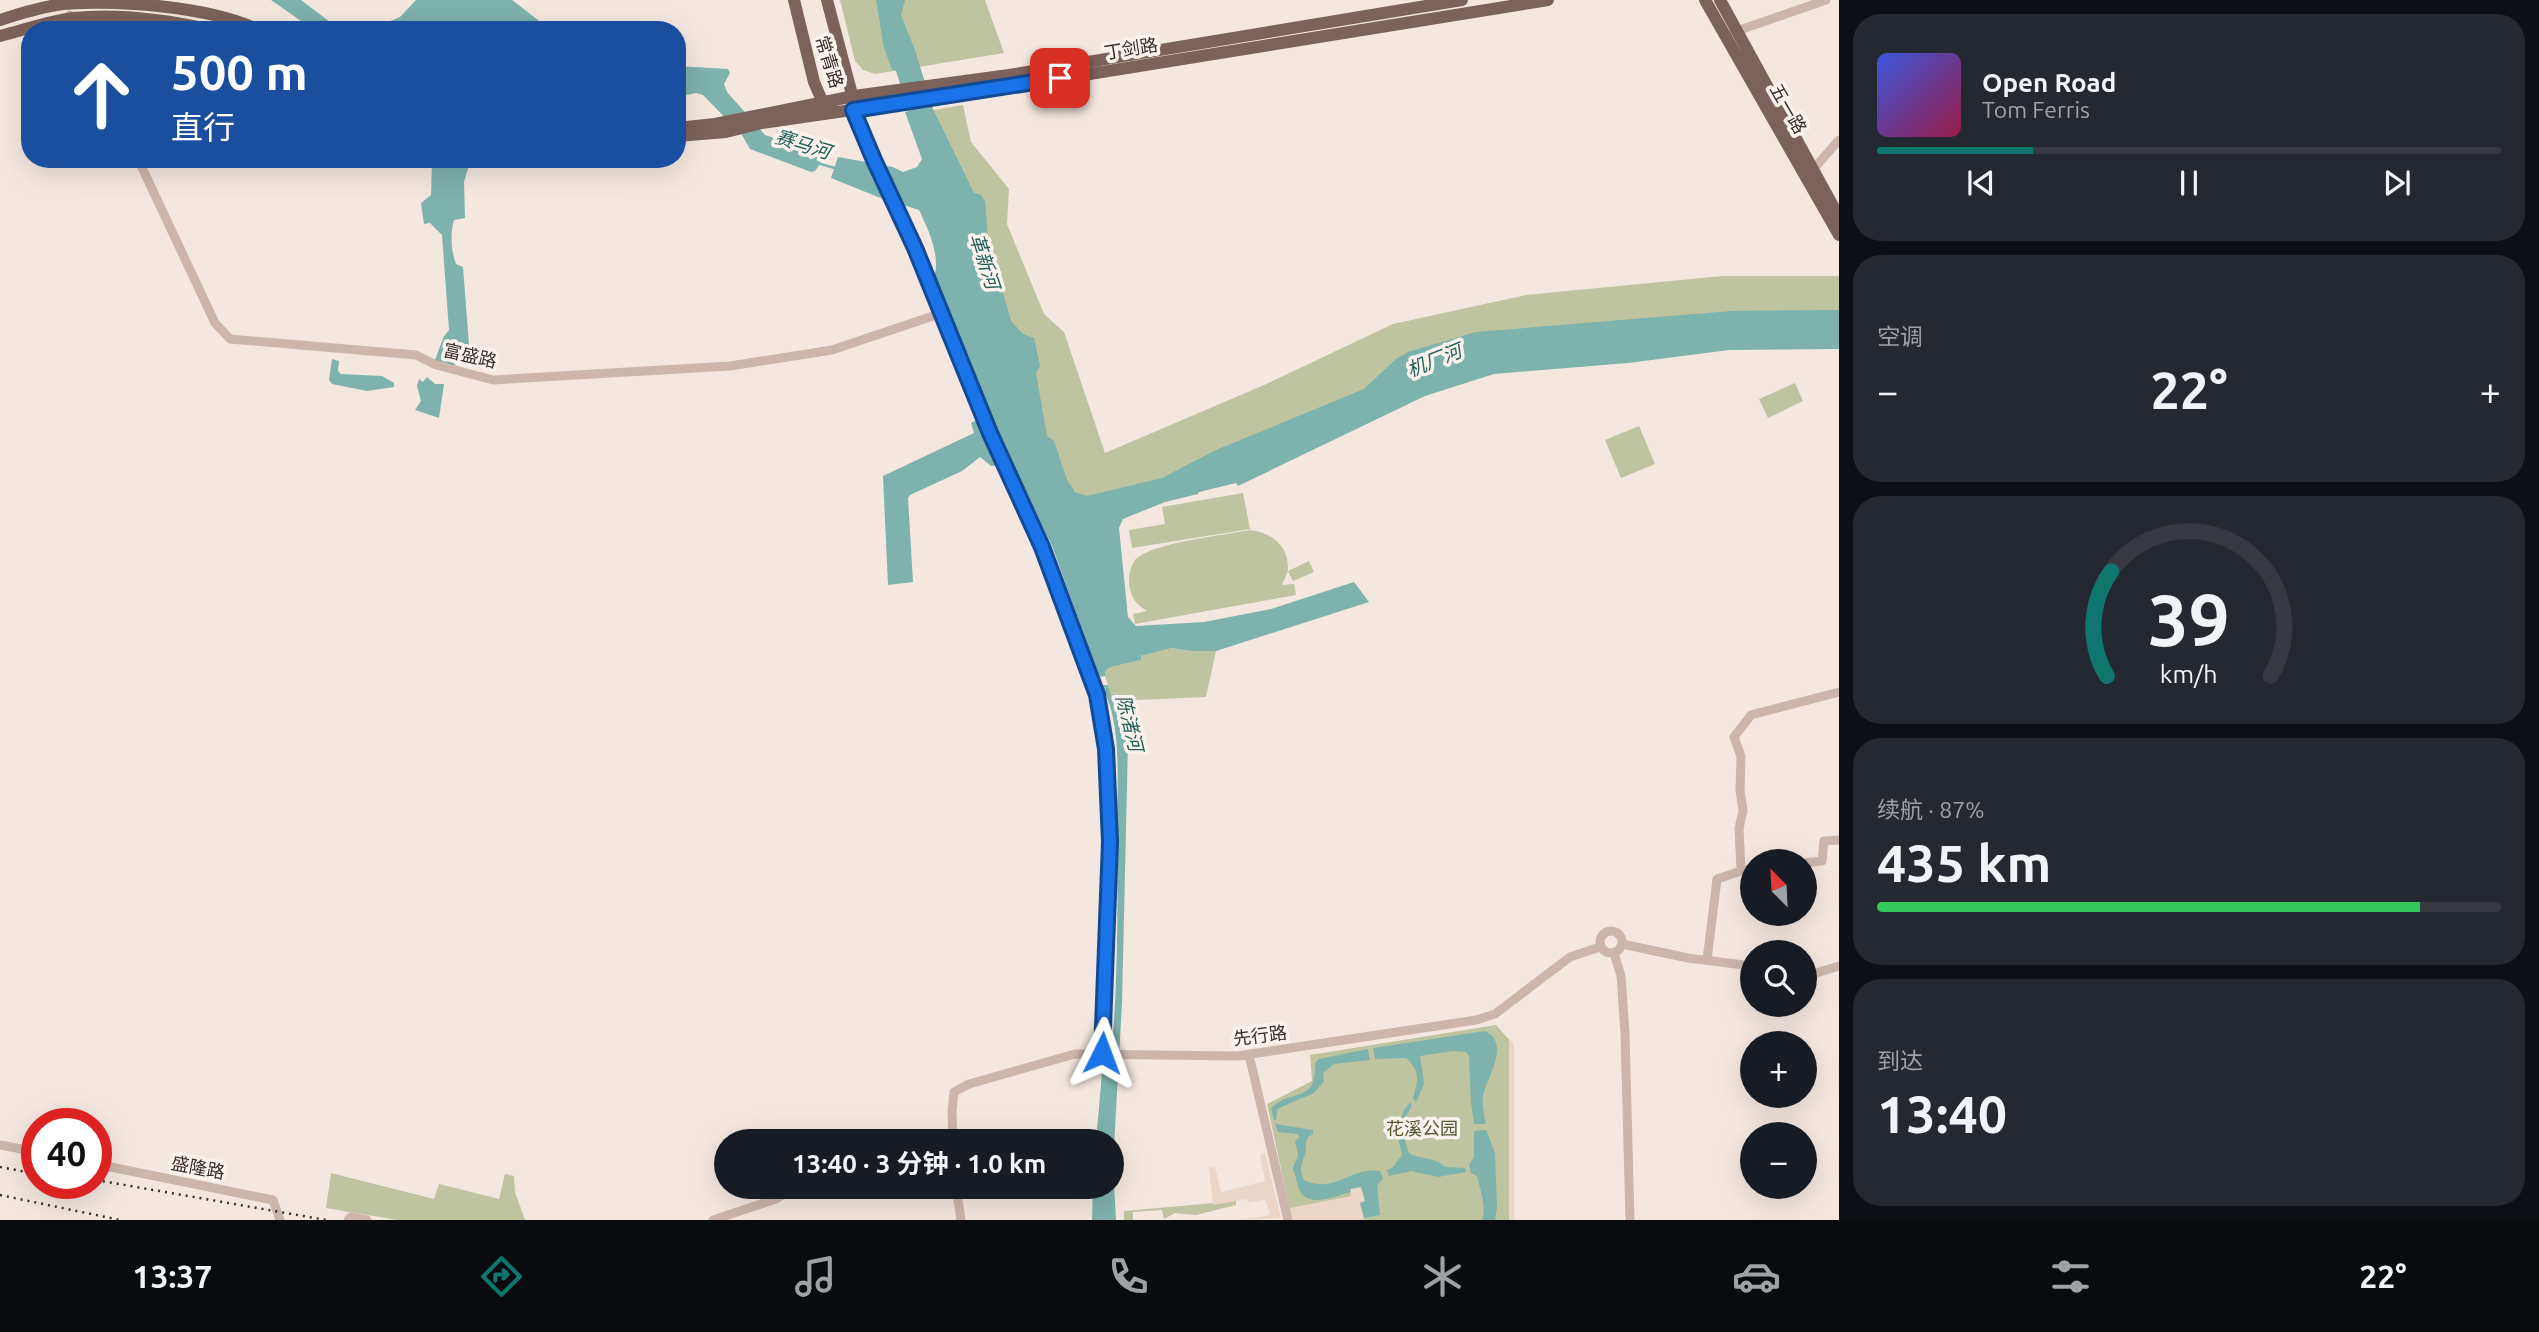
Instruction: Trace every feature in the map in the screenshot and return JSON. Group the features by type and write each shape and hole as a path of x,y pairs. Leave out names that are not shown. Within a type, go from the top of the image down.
{"main road":[{"name":"常青路","path":"794,0 814,82 823,103 854,103 827,0"},
{"name":"丁剑路","path":"686,134 1009,75 1462,0"},
{"name":"丁剑路","path":"932,91 1009,87 1548,0"},
{"name":"五一路","path":"1703,0 1731,33"},
{"name":"五一路","path":"1720,0 1731,33 1810,174 1839,235"},
{"path":"0,20 34,9 104,2 176,7 236,21"},
{"path":"86,21 104,16 166,21"},
{"path":"0,36 21,33"},
{"name":"丁剑路","path":"759,120 823,103"},
{"name":"丁剑路","path":"686,128 720,128"},
{"name":"五一路","path":"1810,174 1839,217"}],"street":[{"path":"1731,33 1826,0"},
{"path":"65,4 74,21"},
{"name":"常青路","path":"854,103 874,160 942,313"},
{"path":"1810,174 1839,140"},
{"name":"富盛路","path":"142,168 215,323 230,339 416,355 436,365 493,380 730,366 832,349 942,313"},
{"path":"942,313 982,414 1042,547 1089,672 1103,724 1110,842 1105,1053"},
{"path":"1740,857 1738,828 1743,811 1740,790 1741,756 1734,737 1751,715 1839,692"},
{"path":"1817,862 1822,861 1824,841 1839,840"},
{"path":"1707,960 1717,879 1740,871"},
{"path":"1614,953 1606,952 1600,947 1601,937 1608,931 1618,933 1622,944"},
{"path":"1622,944 1740,964"},
{"path":"1614,953 1622,944"},
{"name":"先行路","path":"953,1129 954,1092 969,1084 1075,1054 1249,1055 1476,1020 1496,1013 1570,957 1600,947"},
{"path":"1614,953 1621,976 1625,1033 1630,1220"},
{"path":"1817,973 1839,966"},
{"path":"1249,1055 1287,1220"},
{"path":"0,1144 21,1149"},
{"name":"盛隆路","path":"112,1167 273,1199 280,1220"},
{"path":"713,1220 776,1199"},
{"path":"958,1199 961,1220"},
{"path":"348,1220 351,1217 368,1220"}],"green space":[{"path":"840,0 985,0 1004,53 875,74 863,70 855,61"},
{"path":"963,105 971,142 1009,189 1007,224 1044,314 1064,332 1105,453 1264,385 1393,324 1526,295 1722,276 1839,276 1839,322 1509,343 1226,459 1075,512 921,112"},
{"path":"1795,383 1803,401 1768,418 1759,399"},
{"path":"1639,426 1655,464 1621,478 1605,440"},
{"path":"1243,493 1250,529 1132,548 1129,530 1165,524 1162,507"},
{"path":"1250,530 1266,534 1278,542 1288,562 1288,571 1282,585 1294,584 1296,595 1135,624 1133,614 1147,611 1136,602 1130,590 1129,575 1135,560 1143,554 1171,544"},
{"path":"1309,561 1314,572 1293,581 1288,571"},
{"path":"1172,648 1216,651 1206,697 1113,701 1105,676 1106,670 1141,660 1140,656"},
{"name":"花溪公园","path":"1496,1025 1514,1045 1514,1220 1292,1220 1267,1104 1312,1081 1310,1055"},
{"path":"331,1173 434,1199 439,1184 499,1199 505,1174 514,1176 515,1192 525,1220 397,1220 326,1208"},
{"path":"1236,1201 1236,1205 1196,1215 1175,1213 1164,1219 1162,1210 1133,1212 1133,1220 1124,1220 1124,1211"}],"shaded area":[{"path":"1509,1039 1514,1045 1514,1220 1509,1220"},
{"path":"1265,1153 1281,1218 1240,1220 1270,1215 1265,1199 1249,1203 1247,1199 1213,1205 1209,1168 1215,1167 1221,1192 1265,1181 1260,1155"},
{"path":"1362,1186 1364,1220 1292,1220 1290,1208 1351,1196 1350,1189"}],"water":[{"path":"271,0 301,0 329,21 301,21"},
{"path":"416,0 512,0 539,21 390,21 400,17"},
{"path":"876,0 905,0 901,15 933,109 974,193 981,195 985,201 988,240 1011,321 1023,334 1034,338 1040,366 1036,373 1047,436 1054,441 1067,480 1075,492 1087,496 1162,478 1216,450 1364,389 1396,359 1408,352 1476,332 1731,311 1839,310 1839,349 1729,350 1628,363 1494,374 1425,396 1238,486 1236,483 1199,492 1123,519 1119,528 1128,617 1136,626 1204,622 1271,609 1354,582 1369,602 1216,651 1172,648 1141,656 1141,660 1111,667 1106,670 1105,676 1099,677 1052,546 1012,465 991,466 980,457 962,471 910,495 908,498 913,582 888,585 883,476 974,433 971,423 988,413 934,277 935,252 919,210 831,178 838,157 893,167 903,172 917,167 922,159 905,112 909,111 896,71 892,70 884,48"},
{"path":"686,67 728,69 730,73 724,84 727,92 765,135 823,153 825,157 815,171 811,172 750,149 742,135 703,95 686,95"},
{"path":"432,168 468,168 464,182 465,218 454,220 452,236 456,264 463,267 469,345 454,366 435,360 449,330 442,235 430,223 424,224 421,203 431,195"},
{"path":"332,359 339,361 338,371 341,374 382,376 394,383 394,387 367,391 332,384 329,380"},
{"path":"427,377 435,384 444,384 439,418 415,410 421,401 417,386 419,379 423,382"},
{"path":"1101,685 1108,685 1113,701 1129,700 1122,1003 1115,1129 1097,1129 1103,1062 1111,1062 1117,945 1117,754 1113,717"},
{"path":"1485,1031 1493,1037 1497,1053 1483,1097 1486,1124 1474,1124 1469,1056 1466,1052 1453,1051 1420,1056 1424,1084 1416,1102 1413,1098 1417,1076 1411,1063 1406,1058 1375,1059 1373,1048"},
{"path":"1368,1049 1370,1060 1334,1064 1323,1073 1324,1081 1314,1093 1281,1107 1274,1120 1271,1108 1312,1085 1315,1063 1319,1059"},
{"path":"1410,1102 1412,1106 1404,1129 1409,1153 1445,1167 1465,1168 1466,1172 1438,1177 1411,1171 1389,1176 1387,1170 1393,1167 1402,1155 1397,1134 1403,1112"},
{"path":"1275,1124 1313,1130 1313,1134 1307,1138 1302,1164 1304,1180 1325,1184 1360,1172 1380,1171 1383,1179 1377,1185 1380,1215 1364,1218 1360,1203 1365,1201 1361,1187 1325,1199 1306,1198 1299,1188 1293,1168 1298,1155 1295,1141 1299,1138 1298,1134 1278,1132"},
{"path":"1486,1130 1495,1153 1495,1220 1482,1220 1484,1210 1481,1192 1477,1176 1471,1173 1469,1165 1474,1157 1474,1131"},
{"path":"1093,1199 1115,1199 1116,1220 1092,1220"}],"waterway":[{"name":"赛马河","path":"817,163 838,169"}],"railway":[{"path":"0,1167 21,1171"},
{"path":"112,1183 326,1220"},
{"path":"0,1195 120,1220"}],"route":[{"path":"1060,78 853,110 915,248 990,433 1042,547 1097,695 1106,749 1110,842 1102,1053"}],"water label":[{"name":"革新河","path":"985,261"},
{"name":"机厂河","path":"1434,360"},
{"name":"陈渚河","path":"1130,723"}]}
